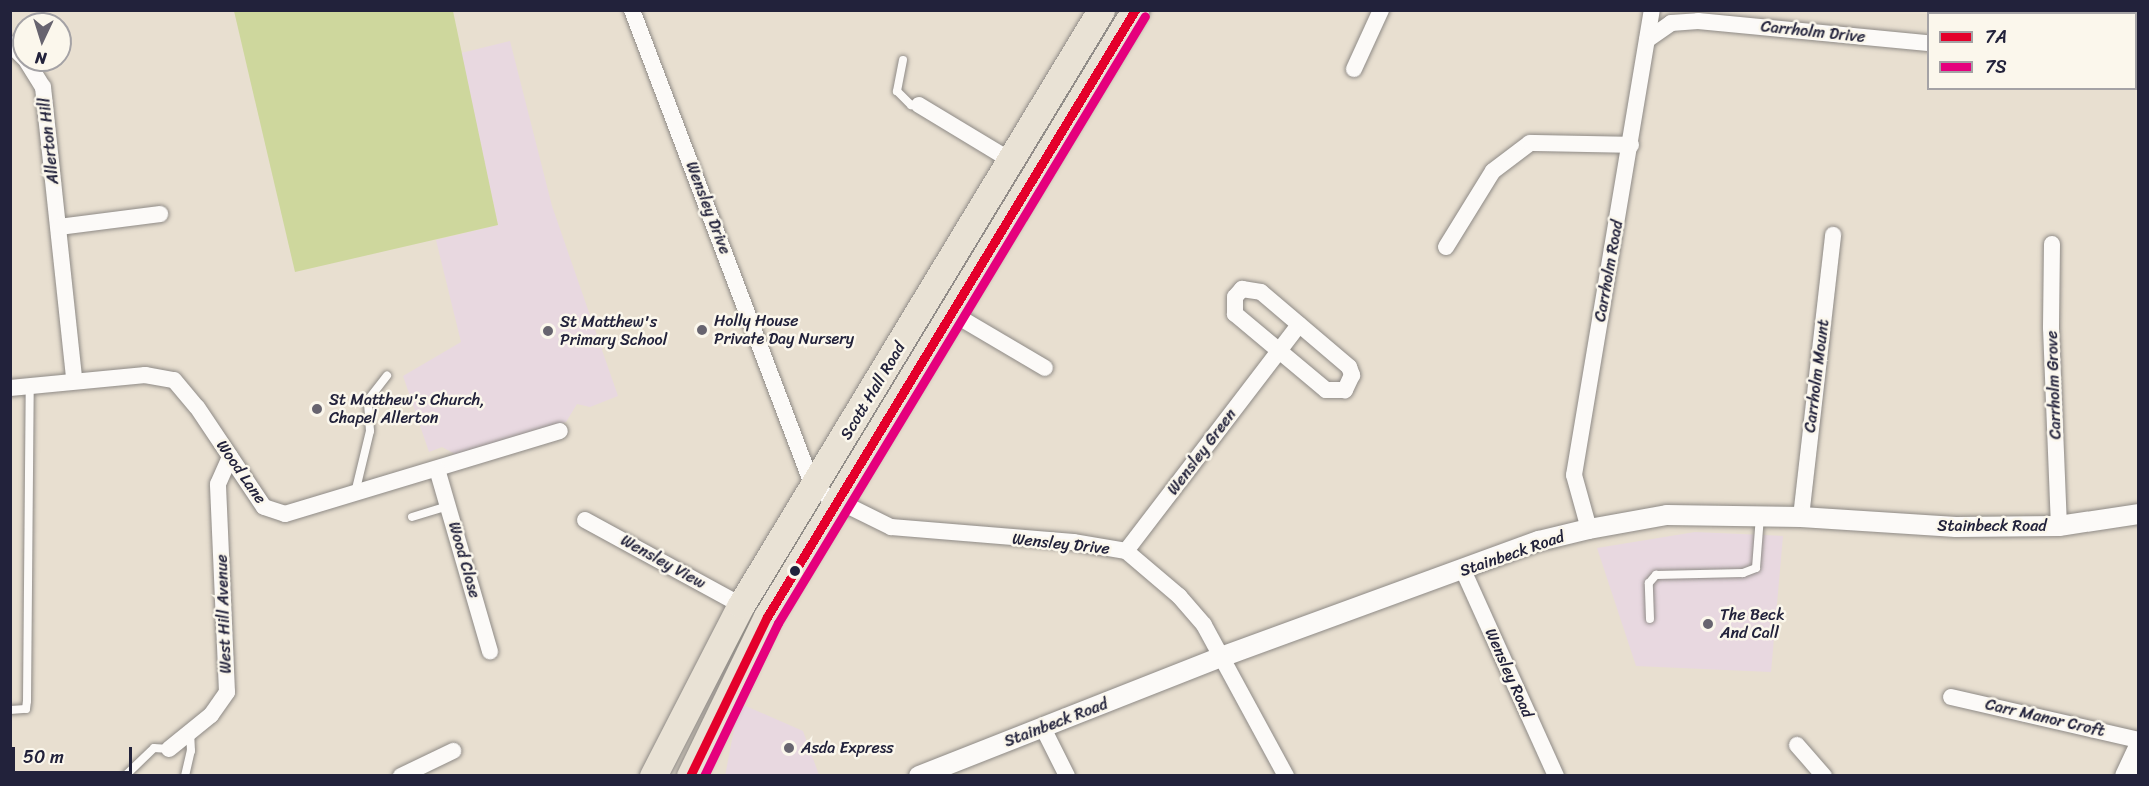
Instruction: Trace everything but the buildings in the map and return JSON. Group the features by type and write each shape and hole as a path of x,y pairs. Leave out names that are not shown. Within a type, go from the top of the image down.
{"highway":[{"name":"Scott Hall Road","path":"653,776 741,605 821,484 1101,10"},
{"name":"Scott Hall Road","path":"690,776 766,617 821,484 950,312 1135,10"}],"street":[{"name":"Wensley Drive","path":"633,10 821,484 891,527 1073,542 1126,551 1179,596 1224,656 1286,776"},
{"path":"1354,69 1381,10"},
{"name":"Carrholm Road","path":"1589,530 1574,475 1652,10"},
{"name":"Carrholm Drive","path":"1647,40 1671,23 1693,16 1927,43"},
{"name":"Allerton Hill","path":"33,72 43,87 74,379"},
{"path":"919,105 1012,161"},
{"path":"1446,247 1493,171 1530,143 1631,145"},
{"path":"59,227 160,213"},
{"name":"Carrholm Mount","path":"1801,517 1833,235"},
{"name":"Carrholm Grove","path":"2052,244 2051,328 2060,526"},
{"path":"1242,290 1261,292 1349,367 1352,375 1345,390 1326,390 1278,352 1235,314 1235,297 1242,290"},
{"path":"950,312 1045,368"},
{"name":"Wensley Green","path":"1126,551 1299,326"},
{"name":"Wood Lane","path":"10,388 74,379 145,375 174,380 264,507 285,514 560,431"},
{"name":"West Hill Avenue","path":"169,749 212,715 227,692 218,484 230,457"},
{"name":"Wood Close","path":"437,469 490,651"},
{"name":"Stainbeck Road","path":"919,776 1224,656 1539,541 1589,530 1667,515 1801,517 1956,528 2060,526 2139,514"},
{"name":"Wensley View","path":"585,520 741,605"},
{"name":"Wensley Road","path":"1463,570 1556,776"},
{"name":"Carr Manor Croft","path":"1951,697 2139,740"},
{"path":"1043,728 1067,776"},
{"path":"1797,745 1824,776"},
{"path":"2125,776 2139,748"},
{"path":"401,776 453,752"}],"lane":[{"path":"903,60 897,91 911,105 919,105"},
{"path":"355,494 370,431 368,400 387,376"},
{"path":"10,710 26,709 27,701 30,385"},
{"path":"412,517 448,506"},
{"path":"1650,619 1649,584 1656,575 1743,573 1755,568 1760,516"},
{"path":"185,776 191,751 190,732"},
{"path":"127,774 154,747 169,749"}],"shaded area":[{"path":"510,41 552,206 618,396 590,407 577,404 566,422 457,455 442,447 429,452 403,376 461,342 436,240 498,225 461,53"},
{"path":"1695,532 1783,536 1771,672 1636,666 1597,548"},
{"path":"739,703 803,731 819,775 725,776"}],"green space":[{"path":"234,11 453,11 498,225 295,272"},
{"path":"746,613 755,619 659,762 650,756"}],"transit line":[{"name":"7A","path":"690,776 767,617 1135,10"},
{"name":"7S","path":"704,776 778,623 1145,16"}],"place":[{"name":"Holly House Private Day Nursery","path":"702,330"},
{"name":"St Matthew's Primary School","path":"548,331"},
{"name":"St Matthew's Church, Chapel Allerton","path":"317,409"},
{"name":"The Beck And Call","path":"1708,624"},
{"name":"Asda Express","path":"789,748"}]}
